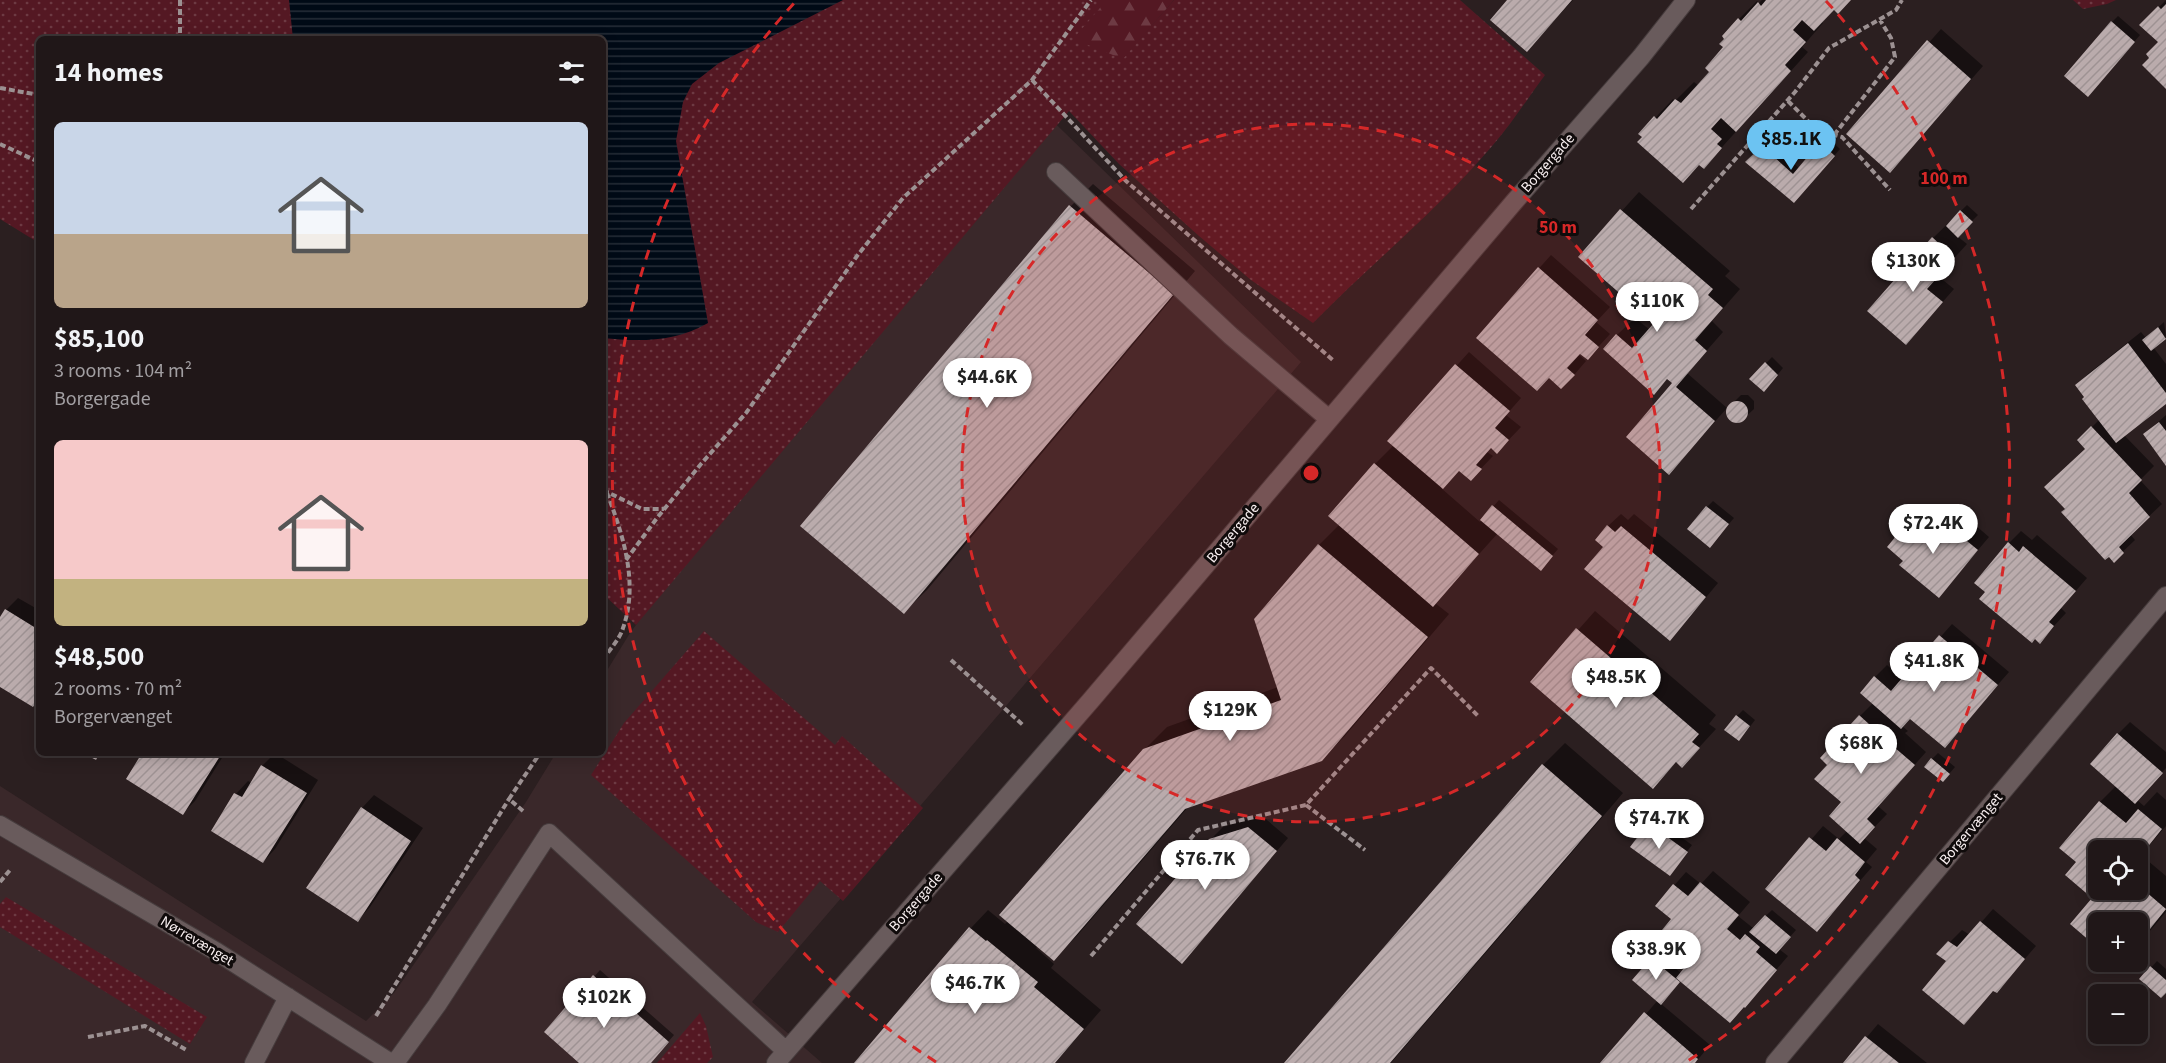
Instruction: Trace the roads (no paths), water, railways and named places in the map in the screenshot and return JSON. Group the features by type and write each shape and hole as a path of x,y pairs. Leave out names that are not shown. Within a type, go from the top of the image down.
{"street":[{"name":"Borgergade","path":"781,1057 1049,749 1506,211 1641,57 1686,0"},
{"path":"1056,172 1232,336 1329,419"},
{"name":"Borgervænget","path":"1776,1063 2166,596"},
{"name":"Nørrevænget","path":"0,825 218,952 393,1063"},
{"path":"393,1063 437,1005 549,833 781,1057"},
{"path":"254,1063 288,997"}]}
